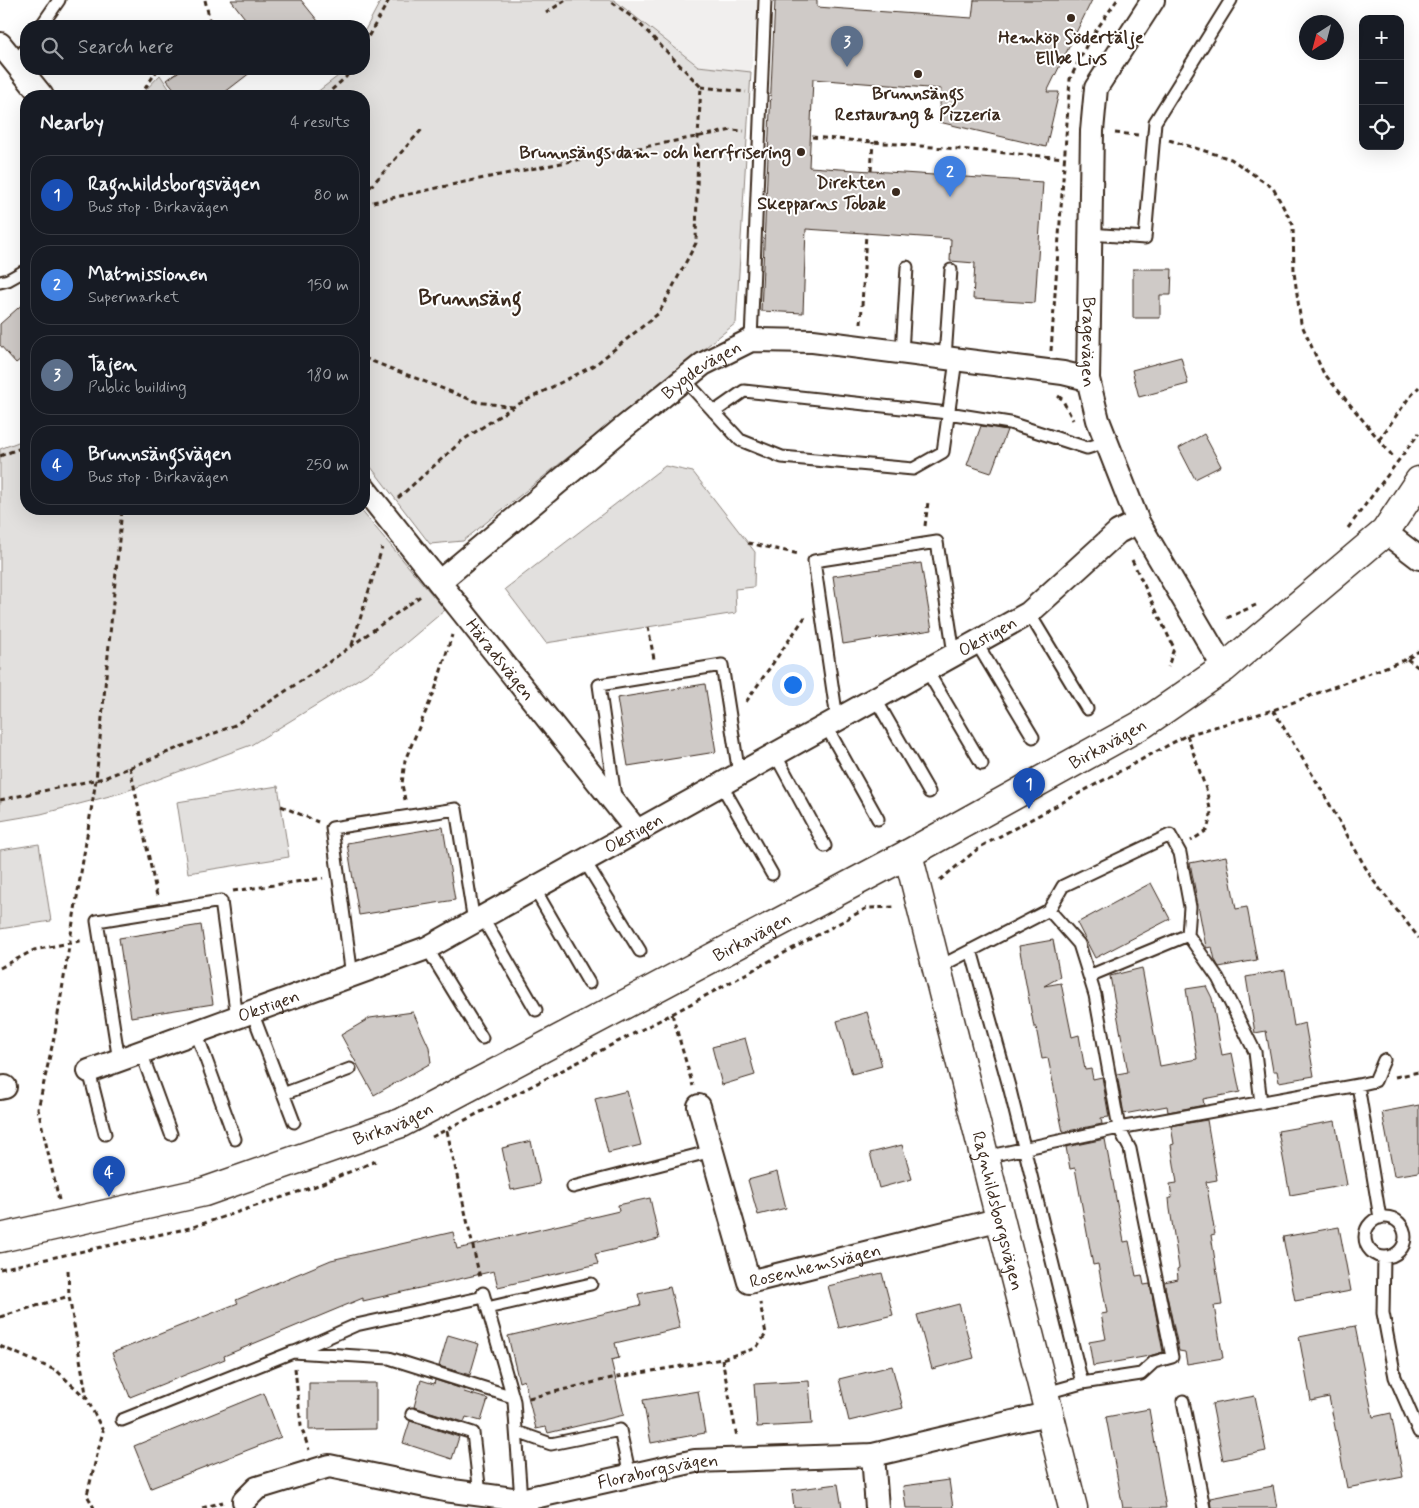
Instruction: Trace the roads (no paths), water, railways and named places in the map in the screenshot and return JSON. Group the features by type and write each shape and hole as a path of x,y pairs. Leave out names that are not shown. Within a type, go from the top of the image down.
{"street":[{"name":"Bragevägen","path":"1153,0 1096,88 1092,131 1088,379 1128,527 1224,668"},
{"path":"0,44 20,55"},
{"path":"31,75 39,90"},
{"name":"Bygdevägen","path":"439,582 703,364 751,340 813,341 1063,373 1088,379"},
{"name":"Birkavägen","path":"0,1238 204,1192 401,1123 908,854 1143,724 1224,668 1385,532 1419,481"},
{"name":"Häradsvägen","path":"370,496 616,802 637,831"},
{"name":"Okstigen","path":"89,1071 426,948 1028,613 1128,527"},
{"path":"1385,532 1419,558"},
{"name":"Ragnhildsborgsvägen","path":"908,854 1073,1508"},
{"name":"Rosenhemsvägen","path":"699,1106 749,1282 1001,1219"},
{"name":"Floraborgsvägen","path":"244,1501 257,1488 329,1466 445,1490 521,1500 695,1461 873,1455 1048,1403"},
{"path":"873,1455 877,1508"}],"lane":[{"path":"45,20 59,0"},
{"path":"751,340 765,0"},
{"path":"1090,234 1145,238 1155,122 1231,0"},
{"path":"902,353 907,267"},
{"path":"684,380 740,440 782,457 913,469 943,452 948,413 951,270"},
{"path":"0,282 20,273"},
{"path":"714,412 744,391 948,413 1010,423 1087,448 1106,442"},
{"path":"878,819 832,722 814,562 937,542 954,654"},
{"path":"1028,613 1087,709"},
{"path":"976,642 1033,738"},
{"path":"616,802 599,685 722,665 731,723 730,779 772,874"},
{"path":"926,669 982,764"},
{"path":"875,698 929,792"},
{"path":"775,754 825,846"},
{"path":"352,976 332,828 456,809 478,920 536,1010"},
{"path":"937,968 1049,910 1062,886 1170,835 1178,850 1190,907 1188,935 1218,978 1255,1052 1261,1103"},
{"path":"584,860 640,951"},
{"path":"534,888 589,983"},
{"path":"118,1061 97,921 221,901 244,1015 283,1094 294,1122"},
{"path":"1048,1403 1082,1383 1141,1374 1154,1362 1172,1357 1130,1149 1119,1128 1095,995 1079,944 1049,910"},
{"path":"1089,976 1188,935"},
{"path":"426,948 482,1038"},
{"path":"971,950 1025,1148 1082,1383"},
{"path":"196,1032 235,1139"},
{"path":"141,1052 171,1134"},
{"path":"985,1157 1119,1128 1375,1081 1384,1060"},
{"path":"283,1094 350,1069"},
{"path":"89,1071 105,1134"},
{"path":"1358,1085 1380,1218"},
{"path":"573,1187 712,1151"},
{"path":"1380,1218 1397,1220 1405,1234 1402,1250 1388,1258 1373,1254 1364,1240 1368,1225 1380,1218"},
{"path":"1384,1257 1383,1313 1395,1376 1419,1432"},
{"path":"122,1420 356,1325 485,1299 591,1284"},
{"path":"485,1299 513,1399 521,1500"},
{"path":"293,1352 389,1358 513,1399"},
{"path":"1184,1401 1204,1508"},
{"path":"412,1414 473,1433 480,1494"},
{"path":"517,1432 551,1444 620,1430 630,1476"}],"place":[{"name":"Hemköp Södertälje Ellbe Livs","path":"1071,18"},
{"name":"Tajen","path":"847,67"},
{"name":"Brunnsängs Restaurang & Pizzeria","path":"918,74"},
{"name":"Brunnsängs dam- och herrfrisering","path":"801,152"},
{"name":"Direkten Skepparns Tobak","path":"896,192"},
{"name":"Matmissionen","path":"950,197"},
{"name":"Ragnhildsborgsvägen","path":"1029,809"},
{"name":"Brunnsängsvägen","path":"109,1197"}],"district":[{"name":"Brunnsäng","path":"470,297"}]}
